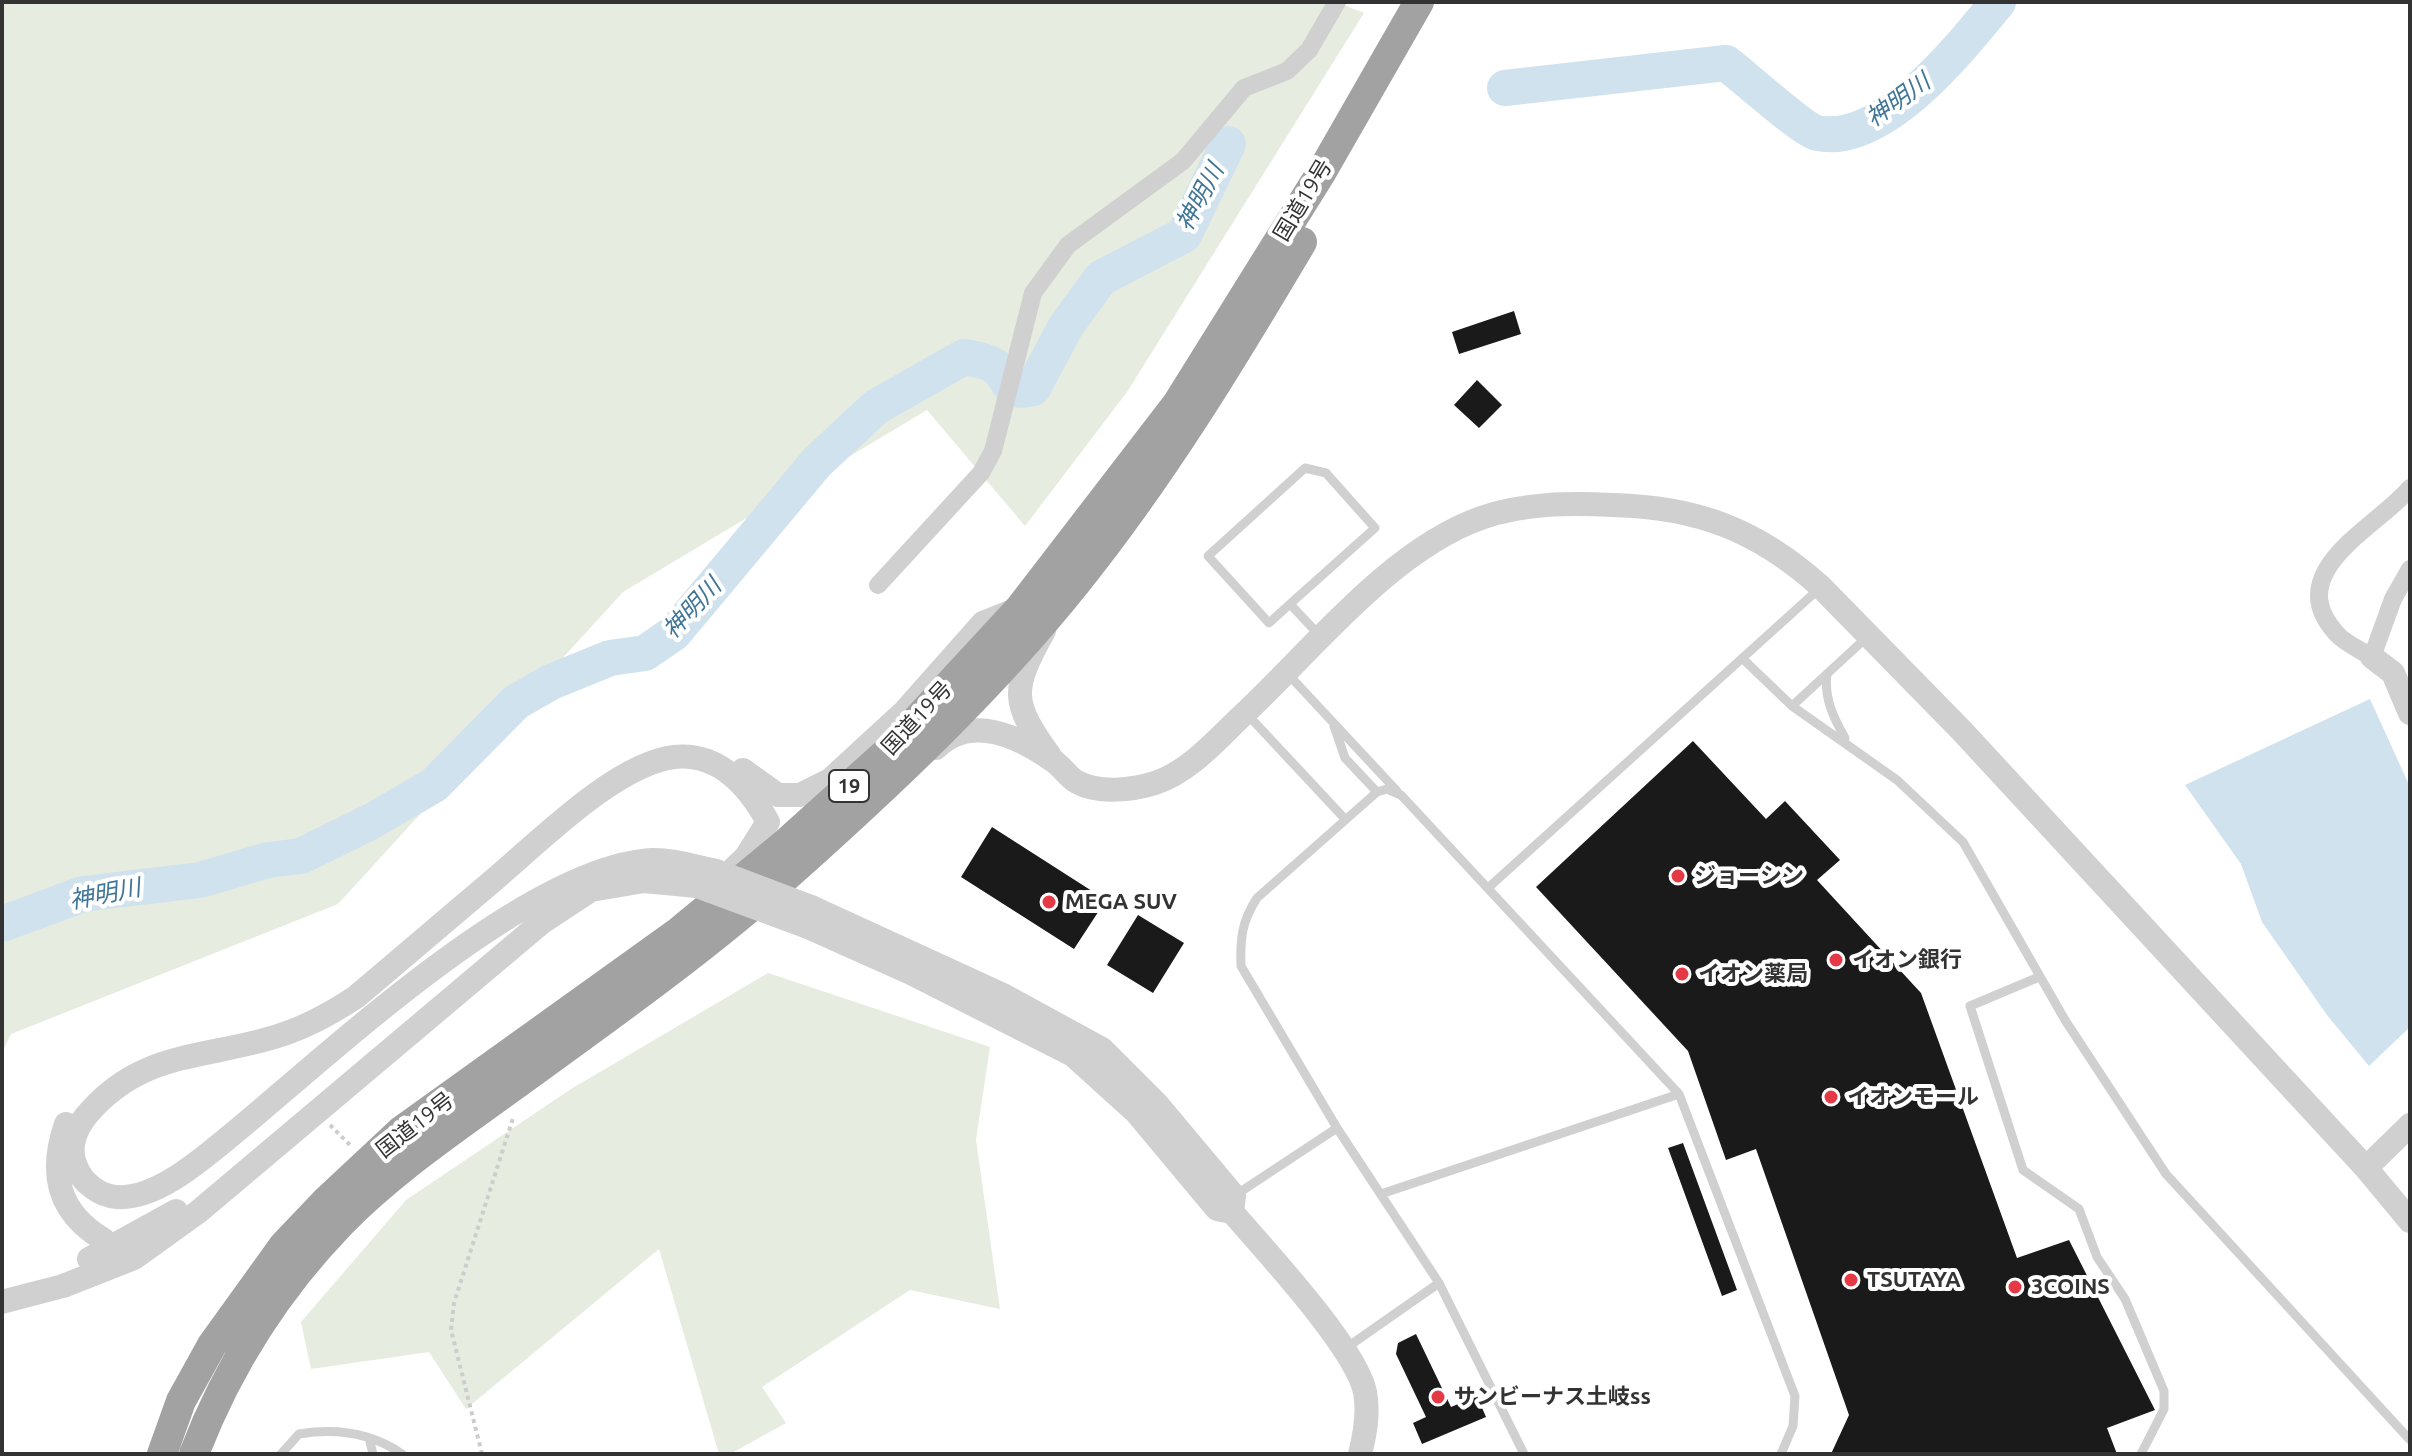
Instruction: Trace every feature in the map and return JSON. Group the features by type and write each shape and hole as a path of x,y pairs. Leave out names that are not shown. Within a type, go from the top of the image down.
{"highway":[{"name":"国道19号","path":"162,1454 181,1401 212,1345 284,1245 401,1131 677,933 787,842 886,753 1020,608 1177,404 1321,173 1419,2"},
{"name":"国道19号","path":"194,1454 234,1365 301,1269 340,1224 389,1178 692,957 788,875 983,688 1061,602 1204,407 1442,2"}],"street":[{"path":"878,585 981,473 993,451 1033,293 1068,245 1183,161 1244,88 1287,71 1309,50 1337,2"},
{"path":"2410,488 2397,504 2344,544 2322,572 2320,603 2336,633 2393,673 2410,713"},
{"path":"788,875 808,869 949,735 977,729 1000,731 1053,761 1079,784 1117,790 1157,782 1194,760 1367,594 1421,549 1481,517 1555,503 1650,506 1700,514 1751,535 1801,569 1821,587 2366,1168 2410,1221"},
{"path":"2372,657 2393,599 2410,569"},
{"path":"1053,761 1024,719 1019,686 1061,602"},
{"path":"96,1250 72,1217 59,1186 56,1153 69,1116 107,1074 153,1053 278,1027 310,1013 356,983 600,780 648,752 683,747 715,750 778,795 800,795 820,785 867,750 983,623 1020,608"},
{"path":"475,1080 493,1054 597,980 701,899 746,857 768,822 755,797 723,767 702,760 674,757 628,775 579,808 356,997 319,1021 264,1040 160,1062 114,1086 79,1125 72,1148 75,1166 85,1181 107,1196 137,1198 199,1162 449,958 521,910 602,870 652,860 707,878 809,917 1005,996 1102,1049 1157,1104 1343,1350 1365,1390 1366,1431 1360,1454"},
{"path":"2,1302 63,1286 134,1258 198,1212 541,923 591,890 644,881 707,878"},
{"path":"2,1289 37,1280 176,1211 431,995 567,885"},
{"path":"2366,1168 2410,1125"}],"lane":[{"path":"1305,468 1326,473 1375,528 1290,604 1269,623 1208,556 1305,468"},
{"path":"1488,888 1821,587"},
{"path":"1290,604 1322,638"},
{"path":"1792,706 1869,635"},
{"path":"1743,659 1792,706 1897,780 1963,842 2039,977 2115,1101 2166,1174 2410,1440"},
{"path":"1287,673 1679,1094 1795,1396 1793,1426 1781,1454"},
{"path":"1827,674 1825,689 1832,715 1847,742"},
{"path":"1245,712 1345,819"},
{"path":"1333,722 1345,758 1377,792"},
{"path":"1401,795 1387,789 1377,792 1257,898 1245,917 1240,937 1241,966 1337,1128 1439,1283 1524,1454"},
{"path":"2039,977 1970,1006 2023,1170 2079,1209 2097,1257 2125,1299 2164,1391 2164,1409 2141,1454"},
{"path":"1381,1194 1679,1094"},
{"path":"1233,1204 1337,1128"},
{"path":"1343,1350 1439,1283"},
{"path":"281,1454 291,1438 299,1434 336,1429 369,1438 402,1454"},
{"path":"291,1438 295,1454"},
{"path":"369,1438 373,1454"}],"path":[{"path":"482,1454 451,1330 454,1303 519,1099 512,1087"},
{"path":"327,1121 354,1149"}],"shaded area":[{"path":"2,2 1337,2 1364,13 1127,392 1025,526 927,410 623,592 338,904 11,1034 2,1052"},
{"path":"768,973 990,1047 976,1140 1000,1309 910,1290 762,1387 786,1423 730,1454 719,1454 659,1249 466,1409 429,1352 311,1369 301,1322 406,1200 571,1089"}],"water":[{"path":"2370,699 2410,787 2410,1027 2369,1066 2327,1015 2262,922 2241,864 2185,785"}],"building":[{"path":"1514,311 1521,334 1459,354 1452,332"},
{"path":"1477,380 1502,405 1479,428 1454,405"},
{"name":"イオンモール","path":"1693,741 1766,819 1785,801 1840,860 1817,880 1921,993 2017,1258 2069,1240 2155,1410 2107,1428 2117,1454 1831,1454 1849,1415 1756,1149 1726,1160 1688,1051 1536,887"},
{"path":"992,827 1106,900 1074,949 961,877"},
{"path":"1138,915 1184,943 1153,993 1107,965"},
{"path":"1683,1143 1737,1290 1722,1296 1668,1148"},
{"path":"1416,1334 1451,1407 1477,1396 1486,1417 1422,1444 1413,1423 1426,1417 1396,1354 1398,1343"}],"waterway":[{"name":"神明川","path":"1505,88 1726,63 1810,130 1842,133 1868,125 1919,89 1998,2"},
{"name":"神明川","path":"2,924 83,894 200,880 268,860 301,856 372,821 434,785 516,702 551,682 610,658 645,653 674,633 817,462 876,407 964,357 994,366 1010,386 1018,390 1033,388 1066,326 1101,278 1184,235 1228,144"}],"place":[{"name":"ジョーシン","path":"1678,876"},
{"name":"MEGA SUV","path":"1049,902"},
{"name":"イオン銀行","path":"1836,960"},
{"name":"イオン薬局","path":"1682,974"},
{"name":"イオンモール","path":"1831,1097"},
{"name":"TSUTAYA","path":"1851,1280"},
{"name":"3COINS","path":"2015,1287"},
{"name":"サンビーナス土岐ss","path":"1438,1397"}]}
